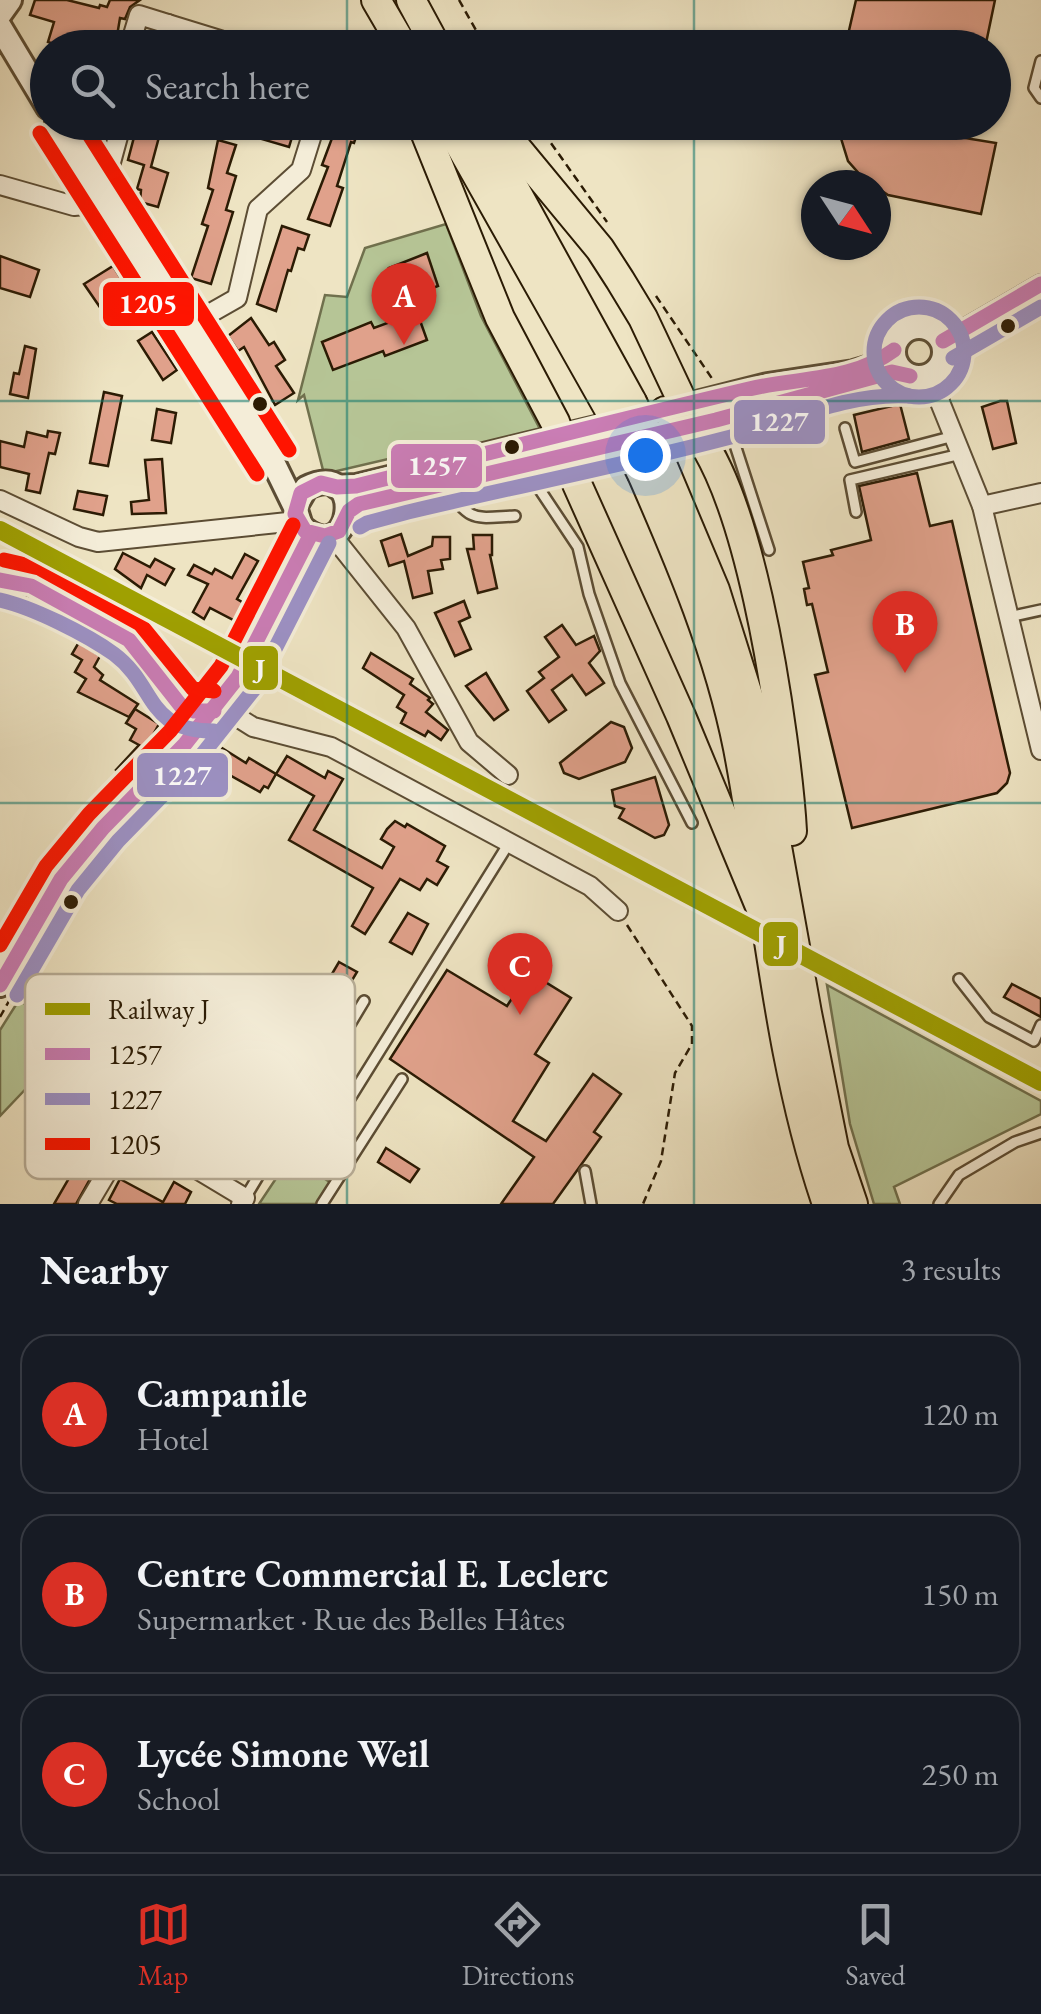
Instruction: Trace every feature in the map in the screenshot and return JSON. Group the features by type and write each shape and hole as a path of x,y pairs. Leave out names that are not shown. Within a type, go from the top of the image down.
{"main road":[{"path":"364,0 378,30"},
{"path":"376,0 394,30"},
{"path":"411,0 427,30"},
{"path":"428,140 500,318 572,451 764,916 853,1204"},
{"path":"458,140 621,407"},
{"path":"487,140 715,590 752,708 795,932"},
{"path":"511,140 600,250 643,318 689,416 708,428 708,450 752,568 768,636 792,826 794,1009 802,1115 828,1204"},
{"path":"572,451 689,416"},
{"path":"652,469 714,657 737,746 764,916"}],"street":[{"path":"10,0 0,26 30,76"},
{"path":"134,30 139,14 152,9 168,24 188,30"},
{"path":"166,30 168,24"},
{"path":"68,140 308,517 406,628 469,742 508,775"},
{"path":"93,182 110,166 117,140"},
{"path":"186,327 237,298 258,209 301,170 310,140"},
{"path":"0,185 74,206 106,203"},
{"path":"943,341 1041,284"},
{"path":"914,328 929,329 943,341 943,360 919,376 892,372 689,416 768,385 871,367 894,350 900,336 914,328"},
{"path":"894,350 900,368 919,376 958,445 982,506 1008,617 1036,709 1041,750"},
{"path":"5,993 42,907 97,835 214,711 248,662 321,483 356,486 439,474 515,456 572,451"},
{"path":"349,511 439,474"},
{"path":"0,500 98,542 308,517 344,525 348,502 337,487"},
{"path":"982,506 1041,493"},
{"path":"0,580 32,586 129,640 181,706 234,716 252,727 331,747 590,886 618,912"},
{"path":"181,706 186,744"},
{"path":"88,1204 103,1179"},
{"path":"209,1179 243,1201"}],"lane":[{"path":"1041,61 1034,88 1041,98"},
{"path":"689,416 769,550"},
{"path":"846,428 855,462 958,445"},
{"path":"856,512 850,480 958,445"},
{"path":"515,456 578,547 620,683 692,823"},
{"path":"439,474 463,511 474,518 516,516"},
{"path":"1008,617 1041,610"},
{"path":"355,1089 509,842"},
{"path":"0,960 25,920 42,907"},
{"path":"959,979 989,1017 1034,1041 1041,1025"},
{"path":"355,1015 364,1000"},
{"path":"355,1153 402,1080"},
{"path":"939,1204 959,1175 1015,1142 1041,1133"},
{"path":"585,1170 591,1204"},
{"path":"243,1201 256,1179"},
{"path":"322,1204 338,1179"}],"path":[{"path":"459,0 476,30"},
{"path":"618,912 692,1026 692,1044 675,1073 661,1162 643,1204"},
{"path":"0,1017 5,993"}],"green space":[{"path":"446,224 481,316 541,431 451,455 430,444 427,450 324,474 304,395 298,400 325,295 347,297 365,248"},
{"path":"827,985 1041,1101 1041,1114 894,1187 900,1204 874,1204 850,1124"},
{"path":"19,1000 25,1004 25,1090 0,1116 0,1030"},
{"path":"276,1179 325,1179 334,1185 323,1204 259,1204"}],"building":[{"path":"35,0 67,0 99,8 107,7 110,0 140,0 130,7 125,19 120,18 118,30 52,30 54,22 30,15"},
{"path":"856,0 995,0 989,30 849,30"},
{"path":"133,140 158,140 151,167 168,173 158,207 140,202 141,190 137,189 144,165 128,160"},
{"path":"218,140 236,145 227,173 236,176 226,210 233,212 211,284 191,278 208,226 202,224 213,190 208,188"},
{"path":"265,140 291,140 289,147"},
{"path":"331,140 355,140 337,186 343,188 330,226 308,219 328,167 322,165"},
{"path":"842,140 996,143 981,214 891,196 891,170 856,170 848,161"},
{"path":"282,226 309,235 304,250 298,248 291,271 288,270 276,311 257,304"},
{"path":"427,253 438,286 402,300 389,268"},
{"path":"0,256 39,270 30,297 0,288"},
{"path":"113,266 138,305 128,314 124,315 119,308 106,316 84,284"},
{"path":"417,312 427,340 333,370 322,342 371,322 374,328"},
{"path":"251,318 285,360 276,366 294,393 275,405 244,347 238,351 228,336"},
{"path":"152,332 177,370 163,380 138,341"},
{"path":"25,346 36,349 28,398 10,394"},
{"path":"104,392 122,396 108,466 90,463"},
{"path":"1007,401 1016,443 993,449 982,407"},
{"path":"900,404 909,439 862,452 854,415"},
{"path":"157,409 176,413 171,443 152,440"},
{"path":"48,431 60,433 55,454 49,453 40,493 26,490 29,474 0,467 0,441 24,447 27,432 47,437"},
{"path":"162,459 166,513 132,514 131,502 149,500 145,460"},
{"path":"917,473 930,526 952,521 1010,773 997,793 852,828 815,675 828,672 812,604 807,605 804,589 809,588 803,562 871,540 859,486"},
{"path":"78,491 107,496 103,515 74,509"},
{"path":"401,534 408,556 432,546 433,537 450,537 450,559 441,560 443,569 428,571 432,593 413,598 404,561 389,566 381,541"},
{"path":"473,535 492,535 490,555 497,588 478,593 467,549 474,549"},
{"path":"123,553 150,567 155,559 174,569 165,585 147,575 141,588 115,569"},
{"path":"245,554 258,561 237,599 252,608 243,625 210,608 204,619 193,612 208,584 188,575 194,565 212,574 215,569 232,578"},
{"path":"464,601 470,617 459,622 471,649 455,656 435,613"},
{"path":"562,625 576,645 594,636 600,651 589,663 604,683 586,695 572,675 552,690 566,710 549,722 527,691 544,678 539,672 559,657 545,637"},
{"path":"79,642 100,656 94,667 103,675 100,680 138,704 129,717 78,692 86,679 75,672 82,660 72,654"},
{"path":"371,653 413,679 410,684 430,698 433,704 426,712 448,730 441,740 428,731 425,736 401,723 406,713 397,707 404,695 363,668"},
{"path":"486,673 508,710 494,720 466,686"},
{"path":"135,709 159,724 138,767 127,780 116,770 139,745 130,740 136,729 126,723"},
{"path":"611,722 624,727 632,748 625,762 579,779 564,773 560,763"},
{"path":"222,748 246,763 249,758 276,774 268,788 264,786 260,792 226,773 228,769 214,761"},
{"path":"287,756 325,778 328,771 343,779 314,830 382,868 394,847 381,839 395,821 405,827 407,824 445,846 437,861 448,867 437,885 427,879 420,890 400,879 365,934 352,926 373,888 289,840 314,796 276,774"},
{"path":"655,777 669,825 664,835 655,838 619,818 624,809 615,806 612,790"},
{"path":"408,913 428,924 412,954 390,942"},
{"path":"339,962 357,972 355,975 332,974"},
{"path":"447,970 507,1006 529,972 571,998 535,1054 549,1063 513,1121 546,1141 593,1074 621,1094 594,1132 601,1137 553,1204 501,1204 534,1157 390,1059"},
{"path":"1012,984 1041,999 1041,1017 1004,997"},
{"path":"386,1148 419,1169 410,1182 378,1162"},
{"path":"69,1179 90,1179 76,1204 54,1204"},
{"path":"120,1179 163,1202 174,1182 191,1192 185,1204 117,1204 109,1200"}],"rail line":[{"name":"J","path":"0,530 1041,1082"}],"transit line":[{"name":"1205","path":"44,140 257,474"},
{"name":"1205","path":"92,140 289,450"},
{"name":"1257","path":"943,341 1041,284"},
{"name":"1227","path":"919,307 951,320 964,352 951,384 919,397 887,384 874,352 887,320 919,307"},
{"name":"1227","path":"953,358 1041,307"},
{"name":"1257","path":"894,350 842,373 749,389 356,486 321,483 301,493 295,514 305,531 325,536 339,531 349,511 359,504 716,420 892,372 910,376"},
{"name":"1227","path":"360,527 408,512 723,439 838,404 909,396"},
{"name":"1205","path":"0,945 46,866 89,814 170,731 221,666 293,525"},
{"name":"1257","path":"0,985 61,879 103,828 185,744 238,677 311,534"},
{"name":"1227","path":"29,974 78,890 118,841 201,756 255,688 329,543"},
{"name":"1205","path":"4,560 39,568 140,624 193,689 214,691"},
{"name":"1257","path":"0,580 31,586 129,640 181,706 214,711"},
{"name":"1227","path":"0,600 43,615 102,646 128,666 163,715 192,729 214,731"},
{"name":"1227","path":"17,995 25,981"}],"place":[{"name":"Campanile","path":"404,345"},
{"name":"Centre Commercial E. Leclerc","path":"905,673"},
{"name":"Lycée Simone Weil","path":"520,1015"}]}
